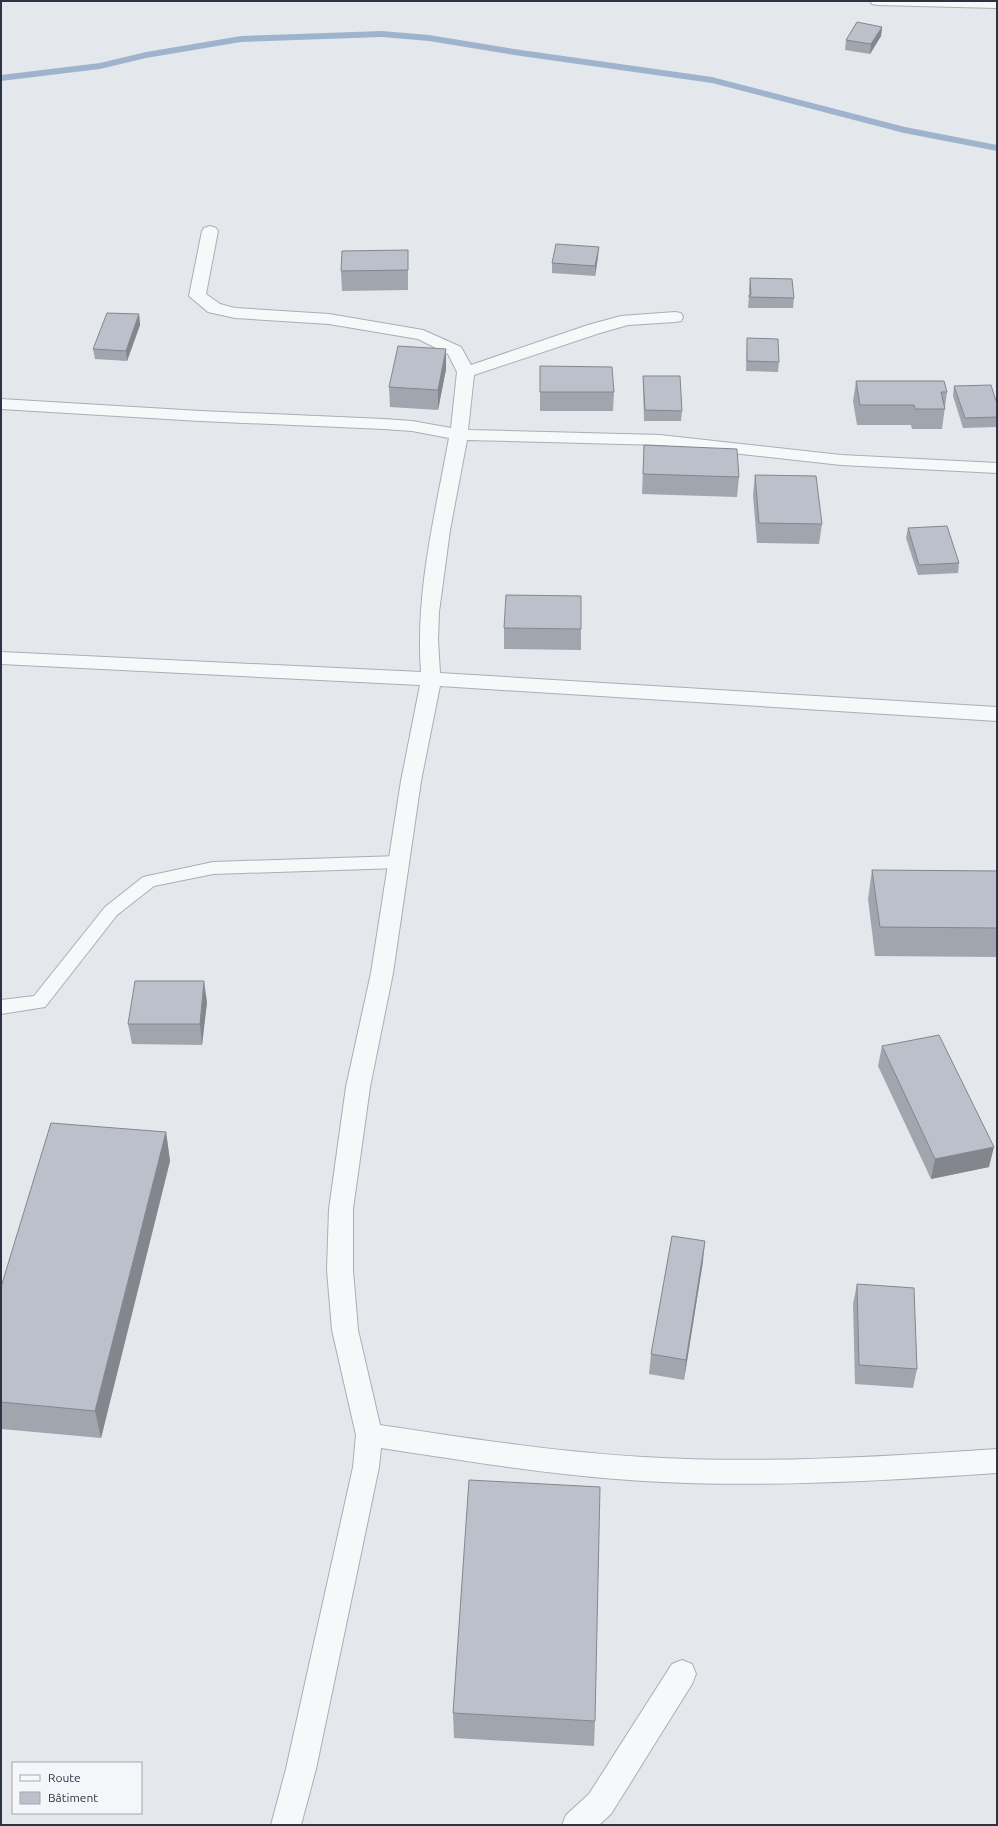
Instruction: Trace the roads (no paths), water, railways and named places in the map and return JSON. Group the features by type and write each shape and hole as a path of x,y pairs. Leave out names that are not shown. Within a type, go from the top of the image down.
{"street":[{"path":"877,1 997,4"},
{"path":"994,1 997,4"},
{"path":"210,231 197,296 214,308 235,313 329,318 423,335 454,351 466,372 458,435 441,530 429,612 428,640 431,679 411,781 400,862 382,973 358,1087 341,1209 340,1270 345,1330 369,1435 366,1467 301,1769 286,1825"},
{"path":"466,372 594,329 627,320 675,317"},
{"path":"1,404 200,416 384,424 412,426 458,435 504,434 660,440 841,460 997,468"},
{"path":"1,658 431,679 997,714"},
{"path":"369,1435 556,1461 643,1469 722,1472 837,1471 997,1461"},
{"path":"577,1825 600,1804 682,1674"}],"lane":[{"path":"1,1007 40,1002 111,911 149,881 213,868 400,862"}],"waterway":[{"path":"1,78 100,66 146,55 241,39 382,34 429,38 521,53 712,80 904,130 997,148"}]}
